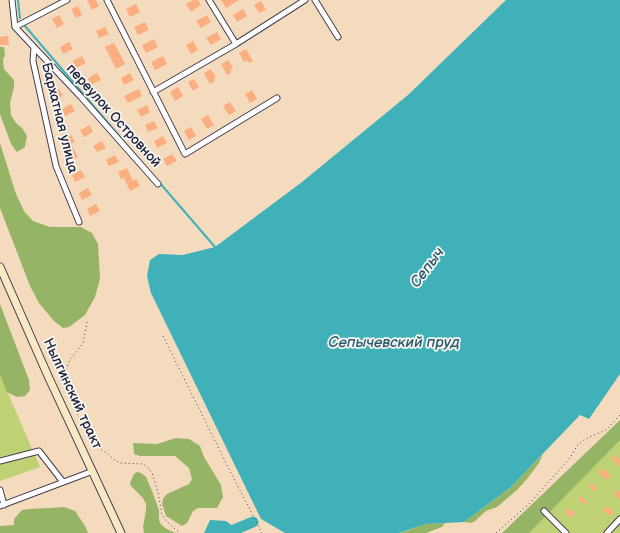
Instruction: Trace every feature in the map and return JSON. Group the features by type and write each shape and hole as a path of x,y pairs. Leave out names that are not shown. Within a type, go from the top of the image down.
{"main road":[{"name":"Нылгинский тракт","path":"0,266 48,376 121,533"}],"street":[{"path":"12,0 16,27 67,0"},
{"path":"107,0 185,154 278,98"},
{"path":"209,0 236,44"},
{"path":"153,92 236,44 305,0"},
{"path":"315,0 338,37"},
{"name":"Бархатная улица","path":"16,27 34,47 33,61 56,166 79,222"},
{"name":"переулок Островной","path":"34,47 81,97 158,184"},
{"path":"0,461 39,451 64,482"},
{"path":"0,490 2,506 93,471"},
{"path":"544,511 566,533"},
{"path":"607,533 620,519"}],"path":[{"path":"87,322 83,343 70,360 64,375 66,387 70,397 86,432 97,447 120,463 144,464 148,468 152,473 158,492 162,515 167,522 180,533"},
{"path":"163,336 262,533"},
{"path":"496,533 528,505 570,458 577,446 585,439 606,430 620,415"}],"green space":[{"path":"0,47 4,47 4,69 14,80 10,103 11,115 27,136 25,147 17,152 11,144 0,114"},
{"path":"0,143 16,194 24,211 33,221 50,227 81,227 92,233 98,244 100,279 95,297 85,315 69,327 63,328 54,321 39,303 30,286 0,208"},
{"path":"0,304 29,380 30,390 25,396 17,397 7,392 0,375"},
{"path":"0,375 40,467 0,481"},
{"path":"620,420 620,440 529,533 502,533"},
{"path":"620,431 620,533 511,533"},
{"path":"176,438 189,439 200,446 204,457 221,485 223,497 217,508 198,508 193,511 187,523 182,526 166,516 162,504 163,499 167,494 189,484 192,479 189,468 175,456 140,456 134,454 133,443 157,444"},
{"path":"543,454 539,463 517,490 497,507 486,511 475,521 471,523 464,522 511,487"},
{"path":"137,472 146,477 159,510 160,523 165,528 175,533 144,533 143,527 146,504 143,498 131,486 130,483 134,474"},
{"path":"64,507 75,511 88,533 0,533 0,526 14,525 14,519 22,510"},
{"path":"445,523 442,527 426,533 400,533 426,524"}],"water":[{"name":"Сепычевский пруд","path":"506,0 620,0 620,374 589,419 580,415 511,487 464,522 426,524 399,533 285,533 261,519 151,293 147,276 150,260 159,254 183,255 215,247 302,182 408,95"},
{"path":"210,520 226,521 237,529 237,533 204,533"}],"building":[{"path":"87,0 96,0 99,6 92,10"},
{"path":"193,0 198,0 201,5 191,12 186,4"},
{"path":"221,0 239,0 226,8"},
{"path":"261,1 266,10 259,13 254,5"},
{"path":"136,4 140,12 130,17 126,9"},
{"path":"78,6 82,15 76,18 71,9"},
{"path":"243,9 247,16 237,22 233,15"},
{"path":"59,15 64,24 57,28 52,19"},
{"path":"207,15 211,22 201,28 196,21"},
{"path":"145,22 149,30 138,35 134,27"},
{"path":"105,27 109,34 99,38 96,31"},
{"path":"217,32 221,39 211,45 206,38"},
{"path":"8,36 9,45 0,45 0,37"},
{"path":"154,39 158,47 146,53 142,45"},
{"path":"193,41 198,50 191,54 186,45"},
{"path":"69,42 73,49 63,54 60,47"},
{"path":"114,43 125,64 116,69 105,47"},
{"path":"246,49 253,61 249,63 247,60 244,62 239,53"},
{"path":"82,56 86,63 76,68 73,61"},
{"path":"163,56 167,64 155,70 151,62"},
{"path":"228,60 233,68 230,70 232,72 227,75 221,64"},
{"path":"211,69 216,78 214,79 215,81 210,84 204,73"},
{"path":"97,73 101,80 91,85 88,78"},
{"path":"130,73 134,80 124,85 121,78"},
{"path":"194,79 199,87 193,91 188,82"},
{"path":"178,87 183,96 175,101 170,92"},
{"path":"59,89 63,96 53,101 50,94"},
{"path":"139,89 142,96 128,103 124,96"},
{"path":"252,90 257,99 250,103 245,94"},
{"path":"230,102 236,111 229,115 223,106"},
{"path":"71,104 75,111 65,116 62,109"},
{"path":"147,105 150,112 141,117 137,110"},
{"path":"208,115 214,125 207,129 201,119"},
{"path":"154,121 158,128 148,132 145,125"},
{"path":"90,125 93,132 84,137 80,130"},
{"path":"191,127 196,136 189,140 184,131"},
{"path":"71,135 75,142 71,144 78,157 68,162 65,155 68,153 62,140"},
{"path":"163,136 167,143 157,148 154,141"},
{"path":"102,141 106,148 97,152 93,146"},
{"path":"172,154 177,161 167,166 163,159"},
{"path":"115,155 119,162 109,166 106,160"},
{"path":"127,168 133,181 136,179 140,186 130,191 124,178 121,179 118,172"},
{"path":"81,170 85,177 75,182 72,175"},
{"path":"88,188 92,195 82,200 79,193"},
{"path":"96,204 100,211 90,216 87,209"},
{"path":"615,455 620,460 620,467 612,459"},
{"path":"603,468 611,476 607,480 599,473"},
{"path":"592,483 598,489 595,492 589,487"},
{"path":"618,490 620,492 620,500 614,494"},
{"path":"581,496 587,502 584,505 578,499"},
{"path":"607,506 614,512 610,516 603,510"},
{"path":"569,508 575,514 571,518 565,512"}],"waterway":[{"path":"18,0 20,18"},
{"path":"25,26 144,165"},
{"path":"159,182 215,247"},
{"name":"Сепыч","path":"231,533 236,529 253,522"}]}
